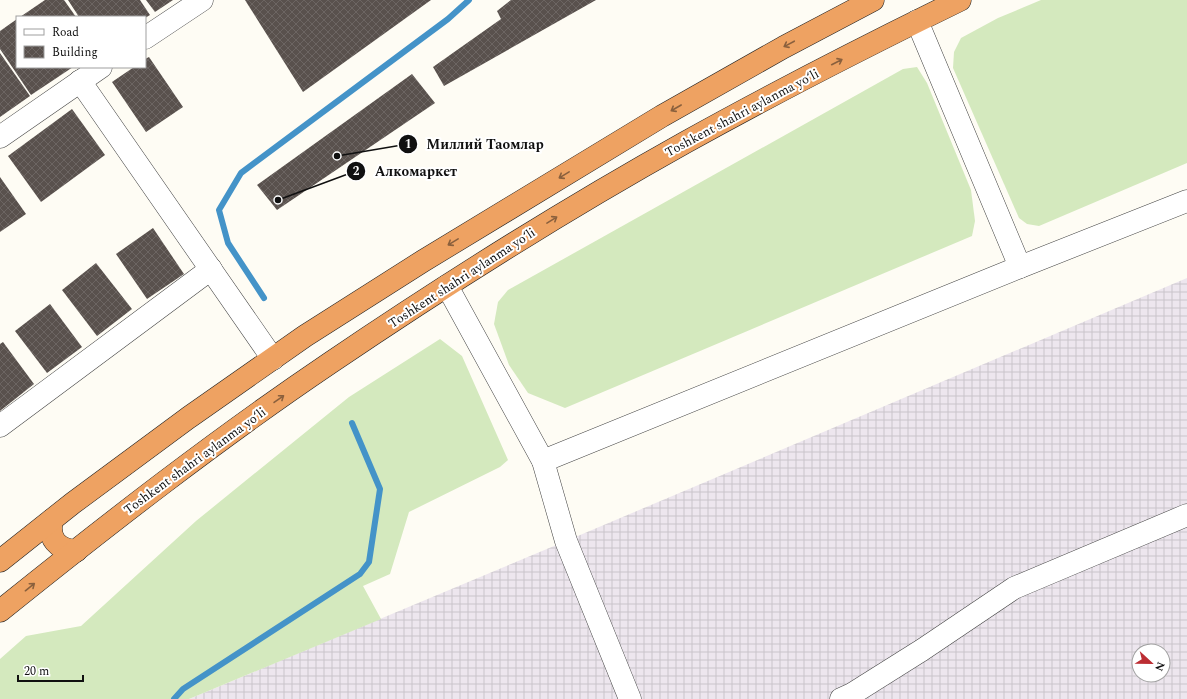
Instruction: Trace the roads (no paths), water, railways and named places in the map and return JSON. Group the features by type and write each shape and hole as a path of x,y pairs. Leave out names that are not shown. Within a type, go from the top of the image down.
{"highway":[{"path":"0,561 73,502 182,422 305,336 430,257 662,116 784,47 873,0"},
{"name":"Toshkent shahri aylanma yoʻli","path":"0,611 76,550 212,447 329,364 447,286 567,211 686,142 960,0"},
{"path":"430,257 447,286"},
{"path":"52,520 51,530 54,542 64,548 76,550"}],"street":[{"path":"146,37 202,0"},
{"path":"917,22 1020,267"},
{"path":"0,137 100,68"},
{"path":"80,81 273,359"},
{"path":"543,461 1020,267 1187,201"},
{"path":"0,426 210,269"},
{"path":"447,286 543,461 566,541 630,699"},
{"path":"841,699 852,694 922,650 1014,588 1187,515"}],"waterway":[{"path":"264,298 228,243 219,210 241,173 448,19 469,0"},
{"path":"174,699 183,689 360,574 369,562 380,489 352,423"}],"place":[{"name":"Миллий Таомлар","path":"337,156"},
{"name":"Алкомаркет","path":"278,200"}]}
